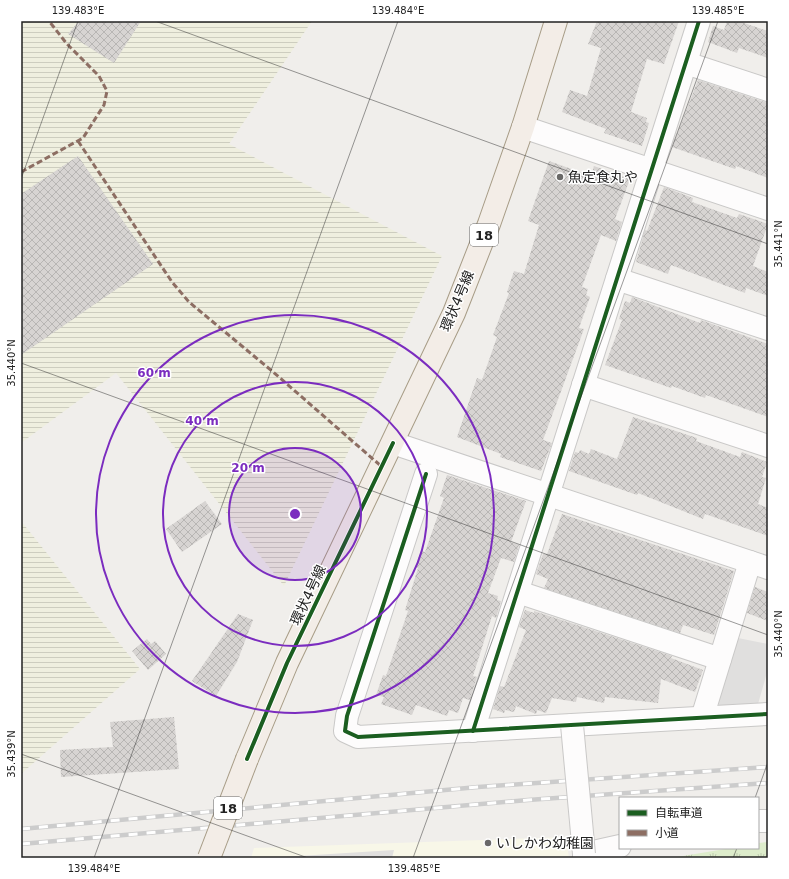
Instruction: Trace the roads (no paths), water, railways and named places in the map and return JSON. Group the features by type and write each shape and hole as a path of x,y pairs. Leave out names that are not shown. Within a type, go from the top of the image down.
{"main road":[{"name":"環状4号線","path":"209,858 247,759 287,663 454,313 489,224 523,127 556,21"}],"street":[{"path":"474,731 699,21"},
{"path":"686,63 768,90"},
{"path":"523,127 768,209"},
{"path":"617,279 768,329"},
{"path":"583,385 768,446"},
{"path":"393,442 759,564 720,659 702,718"},
{"path":"426,474 347,716 345,731 358,737 768,714"},
{"path":"518,592 720,659"},
{"path":"572,725 584,856 619,846"}],"railway":[{"path":"21,829 478,787 768,767"},
{"path":"21,844 528,800 768,783"}],"place":[{"name":"魚定食丸や","path":"560,177"},
{"name":"いしかわ幼稚園","path":"488,843"}]}
